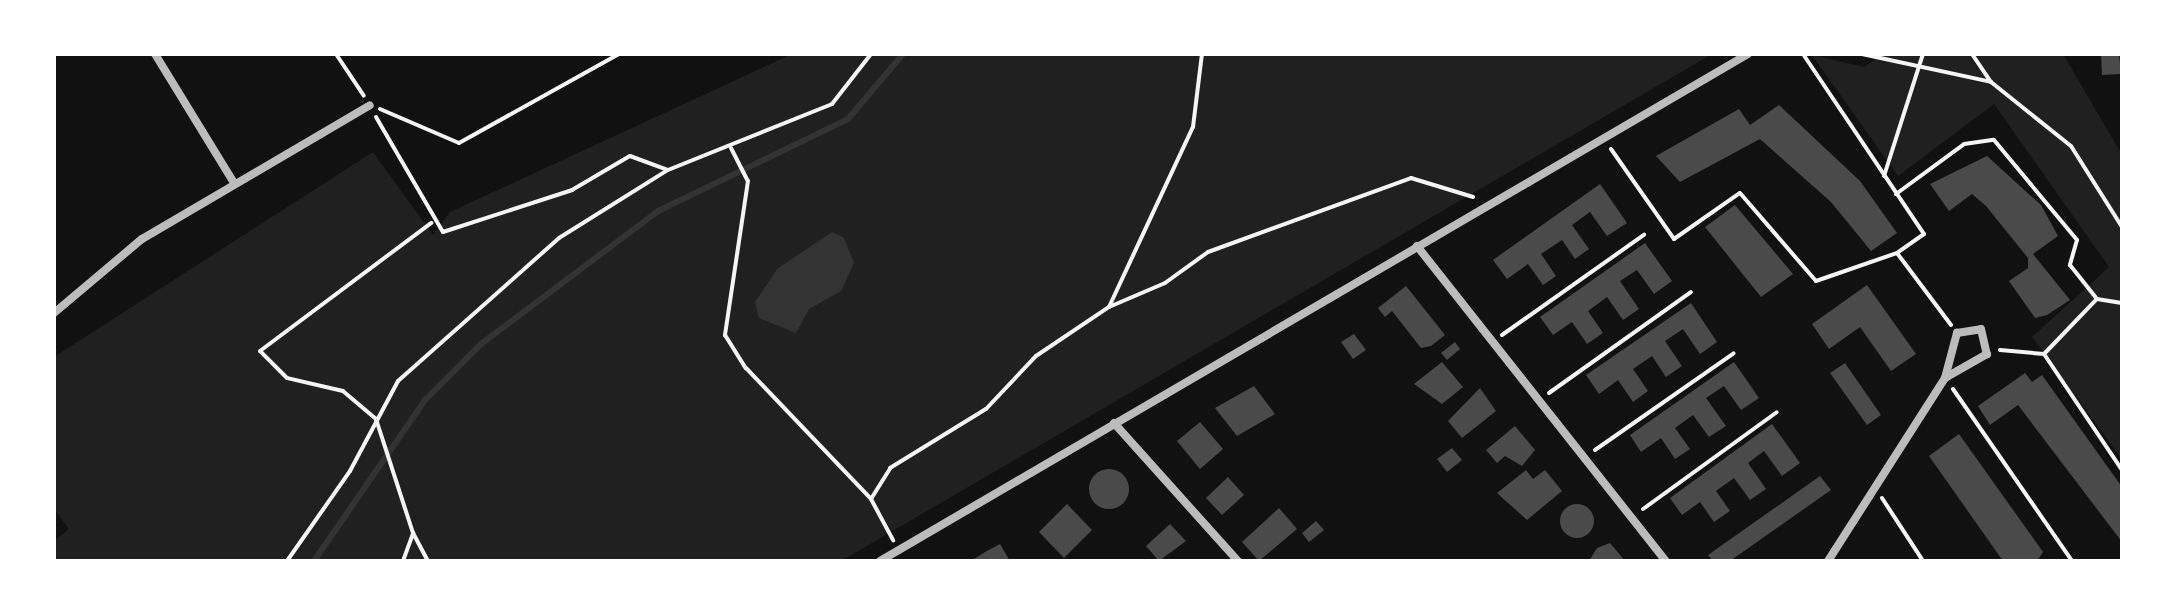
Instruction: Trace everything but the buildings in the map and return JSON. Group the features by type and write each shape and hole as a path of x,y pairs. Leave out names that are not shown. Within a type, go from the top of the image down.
{"street":[{"path":"155,54 234,183"},
{"path":"880,561 1748,54"},
{"path":"54,313 142,239 370,105"},
{"path":"1417,246 1490,343 1666,561"},
{"path":"1828,561 1945,378 1957,333 1981,329 1989,348 1945,378"},
{"path":"1114,423 1238,561"}],"path":[{"path":"336,54 370,105 431,223 443,232 572,190 630,156 668,170"},
{"path":"370,105 459,143 619,54"},
{"path":"287,561 350,471 398,381 559,238 668,170 731,148 832,104 871,54"},
{"path":"1109,307 1193,127 1202,54"},
{"path":"1603,137 1674,239 1740,193 1816,281 1897,253 1924,234 1803,54"},
{"path":"1862,54 1991,82"},
{"path":"1884,176 1923,54"},
{"path":"1972,54 1991,82 2071,146 2122,227"},
{"path":"1896,194 1964,144 1994,140 2077,240 2070,265 2097,299 2122,303"},
{"path":"731,148 748,181 725,335 746,368 871,499 899,550"},
{"path":"871,499 890,468 986,409 1036,356 1109,307 1165,283 1208,252 1411,178 1491,203"},
{"path":"428,561 413,533 376,419 343,391 287,378 260,351 431,223"},
{"path":"1490,343 1644,235"},
{"path":"1897,253 1957,333"},
{"path":"1537,401 1691,292"},
{"path":"2044,354 2097,299"},
{"path":"1989,348 2044,354 2122,470"},
{"path":"1583,458 1734,353"},
{"path":"1945,378 2072,561"},
{"path":"1631,518 1777,412"},
{"path":"1875,486 1923,561"},
{"path":"403,561 413,533"}],"shaded area":[{"path":"792,54 1712,54 841,561 54,561 54,541 69,529 54,509 54,357 373,152 433,235 450,212"},
{"path":"1884,54 2063,54 2122,155 2122,459 2032,337 2109,267 1994,104 1898,176 1812,55 1864,67"},
{"path":"832,232 844,238 854,263 841,291 809,309 796,333 759,318 755,302 777,269"}],"waterway":[{"path":"314,561 425,400 481,344 658,211 848,119 903,54"}]}
